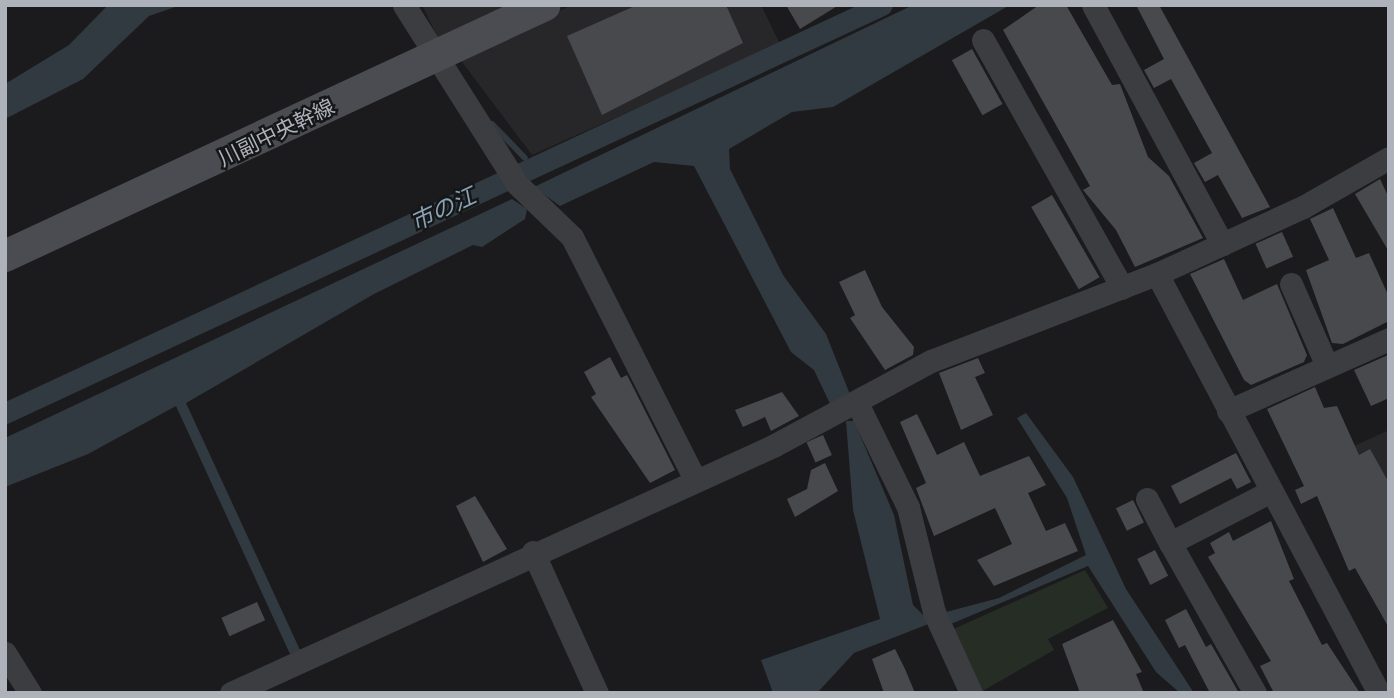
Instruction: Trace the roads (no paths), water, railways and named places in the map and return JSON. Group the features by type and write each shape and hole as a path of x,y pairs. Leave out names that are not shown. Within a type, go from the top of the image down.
{"street":[{"path":"404,5 432,58 520,186 572,237 694,477"},
{"name":"川副中央幹線","path":"5,256 545,5"},
{"path":"1093,5 1222,244"},
{"path":"983,40 1122,288"},
{"path":"231,693 694,477 850,409 931,361 1157,274 1389,159"},
{"path":"1157,274 1379,693"},
{"path":"1292,284 1328,366"},
{"path":"1228,411 1389,339"},
{"path":"850,409 908,508 936,618 971,693"},
{"path":"1170,543 1271,491"},
{"path":"1147,499 1255,693"},
{"path":"533,552 597,693"},
{"path":"5,653 30,693"}],"waterway":[{"name":"市の江","path":"5,413 882,5"},
{"path":"492,124 525,158"}]}
